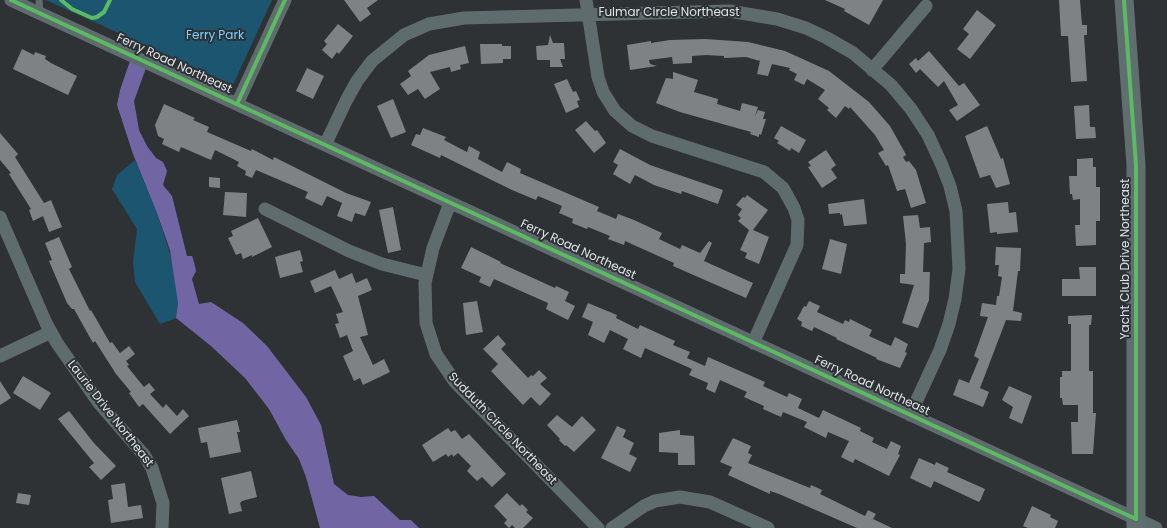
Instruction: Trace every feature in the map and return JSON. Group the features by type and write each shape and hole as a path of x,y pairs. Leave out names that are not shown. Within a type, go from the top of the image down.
{"street":[{"name":"Ferry Road Northeast","path":"11,0 910,414 1136,523 1156,528"},
{"path":"237,104 285,0"},
{"path":"586,0 598,77 608,101 624,120 652,136 764,172 788,194 798,220 797,245 753,342"},
{"name":"Yacht Club Drive Northeast","path":"1124,0 1136,165 1136,523"},
{"path":"872,70 926,6"},
{"name":"Fulmar Circle Northeast","path":"325,145 361,74 383,50 413,31 429,24 464,18 729,11 757,14 806,28 853,53 891,85 906,103 928,135 950,186 958,226 959,269 955,299 949,324 940,350 910,414"},
{"name":"Sudduth Circle Northeast","path":"450,202 426,275 424,293 426,323 436,354 454,382 598,528"},
{"path":"265,209 349,251 382,264 426,275"},
{"name":"Laurie Drive Northeast","path":"0,217 51,332 99,403 144,455 152,468 163,502 162,528"},
{"path":"0,356 51,332"},
{"path":"612,528 644,506 654,501 680,497 710,502 768,528"}],"lane":[{"path":"39,0 40,13"}],"green space":[{"name":"Ferry Park","path":"46,0 272,0 233,85"},
{"path":"135,160 157,213 174,266 178,303 176,318 160,324 135,282 133,262 137,229 112,189 117,175"}],"shaded area":[{"path":"130,61 146,68 134,101 139,130 147,146 156,158 163,162 167,171 163,185 172,196 187,256 192,256 194,262 196,271 192,279 199,304 211,302 243,323 267,346 306,397 321,425 334,484 348,495 361,497 374,496 400,520 411,520 419,528 320,528 306,477 299,459 286,440 269,409 245,378 211,346 176,318 178,303 170,250 133,154 117,105 120,90"}],"building":[{"path":"344,0 378,0 367,8 371,14 360,22"},
{"path":"825,0 883,0 869,25 844,11 845,9"},
{"path":"1059,0 1080,0 1082,25 1087,25 1087,35 1084,35 1087,81 1071,82 1068,36 1061,36"},
{"path":"977,10 996,25 970,59 957,49 969,34 963,29"},
{"path":"338,24 353,36 339,54 337,52 332,59 322,50 327,44 324,41"},
{"path":"550,35 553,43 564,43 565,59 560,59 563,67 550,67 550,60 537,60 536,46 548,45"},
{"path":"705,39 748,42 785,51 829,71 869,102 890,126 906,155 903,157 906,162 909,161 916,170 926,203 911,208 905,189 897,191 888,165 886,166 878,153 884,150 875,135 850,107 849,109 845,106 836,118 827,110 829,108 818,99 825,90 807,79 804,85 794,80 797,74 789,70 790,68 772,64 768,76 757,74 760,61 746,57 724,58 724,56 706,55 692,56 692,63 673,64 672,57 649,60 650,64 657,66 630,70 627,45 651,41 651,43 670,40"},
{"path":"480,44 502,44 502,46 511,46 511,59 503,59 503,63 481,64"},
{"path":"465,46 469,63 460,65 461,69 451,72 450,67 430,72 440,89 425,99 418,89 408,95 400,84 411,76 408,71 429,55"},
{"path":"22,49 34,55 35,52 46,56 45,59 51,63 77,76 68,95 13,69"},
{"path":"929,51 959,86 964,83 980,105 957,121 949,110 958,105 944,81 938,87 920,69 916,73 909,64 916,58 918,61"},
{"path":"307,68 324,76 313,99 296,91"},
{"path":"673,72 698,80 694,92 718,99 717,104 740,111 742,103 758,107 755,116 758,110 765,112 763,119 766,119 761,135 759,134 759,137 750,134 751,132 680,112 656,103 666,78 673,79"},
{"path":"567,79 573,92 576,91 580,100 577,101 579,107 566,113 554,84"},
{"path":"393,99 406,132 391,138 377,106"},
{"path":"164,104 195,118 193,120 209,127 207,132 251,151 252,149 273,160 274,157 346,193 371,202 365,216 355,213 352,222 337,216 342,203 327,196 322,206 305,198 308,192 256,170 252,178 245,175 246,171 237,166 239,162 215,150 211,160 181,147 179,152 162,144 164,139 158,136 155,125"},
{"path":"1089,105 1090,127 1095,127 1096,138 1076,139 1074,106"},
{"path":"586,121 595,131 597,130 606,143 594,153 575,130"},
{"path":"781,126 806,140 799,153 791,148 790,151 777,143 779,141 774,138"},
{"path":"987,126 1001,159 1003,158 1010,184 996,188 990,175 980,178 965,136"},
{"path":"423,128 446,137 444,140 467,152 469,146 480,152 478,159 502,172 507,162 521,169 520,173 599,207 597,211 616,219 618,214 662,233 659,239 680,249 682,245 700,253 709,241 712,243 704,261 753,283 746,298 673,266 674,263 625,241 624,245 608,239 610,236 588,227 587,229 572,223 573,219 559,213 562,206 538,196 536,200 512,190 441,155 440,158 411,145 416,134 420,135"},
{"path":"0,133 18,154 15,157 44,203 51,200 62,227 49,232 43,216 33,221 29,210 31,209 9,174 11,173 0,160"},
{"path":"620,149 650,165 723,190 718,204 682,191 681,194 654,185 635,175 630,184 613,174 618,165 613,162"},
{"path":"826,150 836,165 831,169 837,178 822,188 808,167 811,166 808,162"},
{"path":"1093,158 1093,167 1096,167 1096,187 1100,187 1100,221 1096,221 1096,245 1076,246 1075,225 1080,225 1080,199 1073,200 1072,194 1070,194 1069,176 1077,176 1077,159"},
{"path":"209,177 220,178 220,188 209,187"},
{"path":"225,192 247,193 246,217 223,215"},
{"path":"747,195 768,210 753,230 769,237 759,264 745,258 747,253 740,250 749,230 738,221 741,218 738,215 742,209 736,205 743,197 745,198"},
{"path":"864,199 867,224 844,226 842,214 829,214 828,204"},
{"path":"1008,202 1009,213 1016,212 1018,232 997,234 997,232 990,233 987,204"},
{"path":"393,207 401,250 388,253 379,210"},
{"path":"918,215 920,228 930,227 931,242 924,243 923,272 930,272 929,300 918,328 902,323 914,285 900,283 900,274 905,274 906,244 903,216"},
{"path":"258,218 272,247 252,257 252,255 243,259 241,253 236,255 228,238 233,236 231,231"},
{"path":"59,237 72,267 69,269 90,311 91,310 110,343 112,342 120,353 129,346 135,354 126,361 129,365 127,366 144,387 149,383 155,390 150,394 163,408 166,404 177,416 183,409 189,416 170,434 143,404 139,407 129,393 131,392 116,374 95,341 93,343 74,309 72,309 67,303 49,261 52,260 45,243"},
{"path":"830,239 847,244 841,274 822,269"},
{"path":"471,247 501,262 500,263 555,288 556,286 569,292 565,301 575,306 568,320 546,309 548,303 494,279 490,287 479,282 481,277 461,268"},
{"path":"996,247 1021,248 1020,271 1018,271 1013,311 1022,313 1021,321 1006,320 980,388 989,392 983,407 953,395 959,379 969,383 979,359 974,356 988,317 980,316 982,303 996,305 997,296 999,296 1002,277 998,276 999,265 995,265"},
{"path":"300,250 303,261 300,262 303,272 280,278 275,257"},
{"path":"1079,267 1096,267 1096,296 1062,296 1062,279 1080,279"},
{"path":"335,270 339,279 352,273 356,283 367,278 372,290 358,296 368,335 360,337 373,365 384,359 390,372 363,385 360,378 354,381 343,356 353,351 347,335 340,338 335,324 339,323 336,314 343,312 331,286 315,293 310,281"},
{"path":"477,301 483,332 466,335 463,303"},
{"path":"809,301 820,306 817,312 843,324 845,320 849,322 850,319 872,330 869,336 891,346 895,337 908,344 905,352 907,353 900,368 876,359 877,358 814,327 812,331 801,326 802,322 797,319 804,306 806,307"},
{"path":"588,303 617,315 616,318 638,329 640,325 675,341 673,345 690,352 687,358 705,366 708,357 765,382 763,386 787,397 789,393 802,399 798,408 819,418 823,410 861,428 860,431 874,438 872,442 887,449 891,441 901,446 898,454 900,455 889,476 855,459 853,463 841,457 849,441 828,432 826,438 804,427 807,422 783,412 781,417 763,409 764,406 744,397 747,392 720,380 715,393 706,389 708,383 689,375 692,369 645,348 641,358 623,349 628,339 610,330 604,343 588,335 593,322 582,317"},
{"path":"1092,315 1091,325 1089,325 1089,371 1093,371 1093,413 1096,413 1093,454 1072,454 1071,422 1078,422 1078,405 1063,405 1062,398 1060,398 1060,377 1062,377 1062,371 1071,371 1071,324 1068,324 1068,316"},
{"path":"498,335 506,344 501,349 528,378 531,375 533,376 539,370 547,378 540,384 551,394 540,406 531,397 523,405 491,371 498,364 483,349"},
{"path":"23,376 51,393 40,410 13,393"},
{"path":"0,381 11,398 0,405"},
{"path":"1009,386 1032,396 1022,424 1009,418 1013,407 1002,400"},
{"path":"69,411 93,442 116,466 101,480 89,467 94,463 58,419"},
{"path":"557,415 572,427 582,416 596,430 574,452 559,440 560,439 547,425"},
{"path":"237,420 240,432 237,432 241,452 210,458 207,442 201,443 198,428"},
{"path":"617,426 626,430 623,437 634,443 629,454 637,458 630,472 601,458"},
{"path":"448,428 451,432 455,430 462,439 469,434 506,474 492,487 482,477 477,481 467,471 471,466 458,453 453,457 452,454 448,457 446,454 433,462 422,445"},
{"path":"680,430 680,435 694,436 695,465 678,465 678,453 659,452 659,433"},
{"path":"733,438 751,446 748,453 752,455 748,463 810,488 811,485 822,490 820,494 865,516 868,510 876,514 873,519 892,528 857,528 779,494 770,491 770,494 728,475 732,467 720,462"},
{"path":"919,458 935,465 936,462 949,468 947,472 985,489 979,502 934,481 931,488 910,478"},
{"path":"251,471 257,497 242,501 240,503 242,511 229,514 221,478"},
{"path":"125,483 128,507 141,505 143,518 111,523 108,500 113,499 111,485"},
{"path":"18,493 31,495 29,505 16,503"},
{"path":"507,493 520,506 522,504 528,510 526,512 533,518 523,528 515,528 512,525 509,528 504,523 507,520 494,506"},
{"path":"1032,506 1051,515 1050,517 1058,521 1055,528 1028,528 1023,526"}],"cycle path":[{"path":"11,0 1136,519 1136,165 1124,0"},
{"path":"61,0 72,9 92,18 97,17 104,12 110,0"},
{"path":"237,104 285,0"}]}
